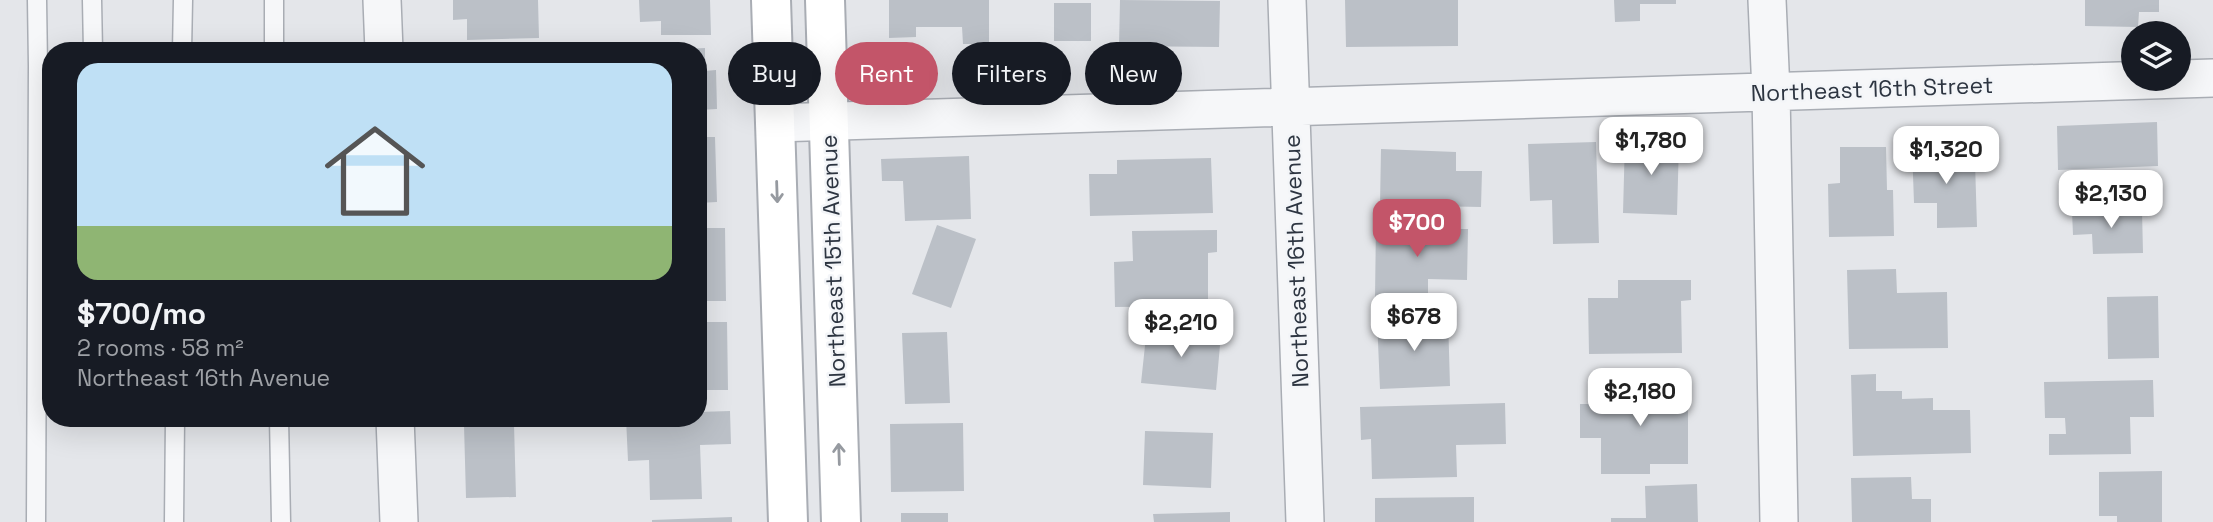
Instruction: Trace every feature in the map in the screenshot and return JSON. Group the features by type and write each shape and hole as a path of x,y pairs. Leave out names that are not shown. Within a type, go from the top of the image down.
{"street":[{"path":"382,0 384,42"},
{"path":"771,0 788,522"},
{"name":"Northeast 15th Avenue","path":"825,0 841,522"},
{"name":"Northeast 16th Avenue","path":"1287,0 1306,522"},
{"path":"1767,0 1779,522"},
{"name":"Northeast 16th Street","path":"775,123 2213,78"},
{"path":"395,427 398,522"}],"lane":[{"path":"37,0 42,42"},
{"path":"92,0 93,42"},
{"path":"182,42 183,0"},
{"path":"274,0 274,42"},
{"path":"36,522 42,218"},
{"path":"174,522 175,427"},
{"path":"279,427 281,522"}],"building":[{"path":"453,0 538,0 539,38 467,40 467,19 453,20"},
{"path":"639,0 710,0 711,35 661,35 661,21 640,22"},
{"path":"889,0 989,0 989,42 963,42 962,27 916,27 916,37 889,38"},
{"path":"1120,0 1220,1 1219,47 1182,47 1182,42 1119,42"},
{"path":"1345,0 1458,0 1458,46 1346,47"},
{"path":"1614,0 1676,0 1676,4 1640,4 1640,21 1615,22"},
{"path":"2085,0 2159,0 2159,12 2139,12 2138,21 2121,21 2121,27 2085,26"},
{"path":"1054,3 1091,3 1091,41 1054,41"},
{"path":"716,70 717,109 707,110 707,71"},
{"path":"2157,122 2158,166 2058,170 2057,126"},
{"path":"707,137 715,137 717,202 707,203"},
{"path":"1625,139 1679,142 1677,215 1623,213"},
{"path":"1596,142 1599,243 1553,244 1552,200 1530,201 1528,144"},
{"path":"1953,146 1953,163 1975,162 1977,227 1937,228 1937,203 1914,203 1912,147"},
{"path":"1840,147 1886,147 1887,190 1893,190 1894,236 1829,237 1828,184 1840,183"},
{"path":"1381,149 1456,152 1456,171 1482,171 1481,207 1380,205"},
{"path":"969,156 971,219 905,221 903,181 882,181 881,159"},
{"path":"1211,158 1213,213 1090,216 1089,174 1117,174 1117,160"},
{"path":"2142,210 2143,253 2093,254 2092,234 2073,235 2072,211"},
{"path":"1376,223 1426,224 1426,229 1468,229 1467,280 1428,279 1428,298 1375,298"},
{"path":"937,225 976,239 951,308 912,294"},
{"path":"707,228 725,228 726,301 707,301"},
{"path":"1217,230 1217,252 1208,253 1208,306 1115,307 1114,262 1133,261 1132,231"},
{"path":"1896,269 1897,293 1947,292 1948,348 1849,349 1847,270"},
{"path":"1618,280 1691,280 1691,300 1681,301 1682,353 1589,354 1588,298 1618,298"},
{"path":"2158,296 2159,358 2108,359 2107,297"},
{"path":"1448,317 1450,386 1380,389 1377,319"},
{"path":"707,322 727,322 728,390 707,390"},
{"path":"1147,327 1221,334 1216,390 1141,383"},
{"path":"947,332 950,403 905,404 902,333"},
{"path":"1876,374 1876,391 1902,391 1902,399 1933,398 1933,410 1970,410 1971,453 1853,456 1851,375"},
{"path":"2153,380 2154,417 2130,417 2131,454 2049,455 2049,434 2066,434 2065,418 2045,418 2044,382"},
{"path":"1620,385 1688,385 1688,464 1650,464 1650,474 1601,474 1601,438 1580,438 1580,404 1620,404"},
{"path":"1505,403 1506,444 1456,445 1457,477 1372,479 1371,439 1361,440 1360,407"},
{"path":"730,411 731,444 700,445 702,499 650,500 649,460 628,461 626,427 707,427 707,412"},
{"path":"963,423 964,491 891,492 890,424"},
{"path":"464,427 514,427 516,497 466,498"},
{"path":"1145,431 1213,433 1211,488 1143,485"},
{"path":"2162,471 2162,522 2117,522 2117,516 2099,516 2099,472"},
{"path":"1911,477 1912,499 1931,499 1931,522 1852,522 1851,478"},
{"path":"1697,484 1698,522 1611,522 1611,518 1646,518 1645,486"},
{"path":"1474,497 1474,522 1375,522 1375,498"},
{"path":"1230,512 1230,522 1154,522 1153,514"},
{"path":"901,513 948,513 948,522 901,522"},
{"path":"732,517 732,522 652,522 652,520"}]}
